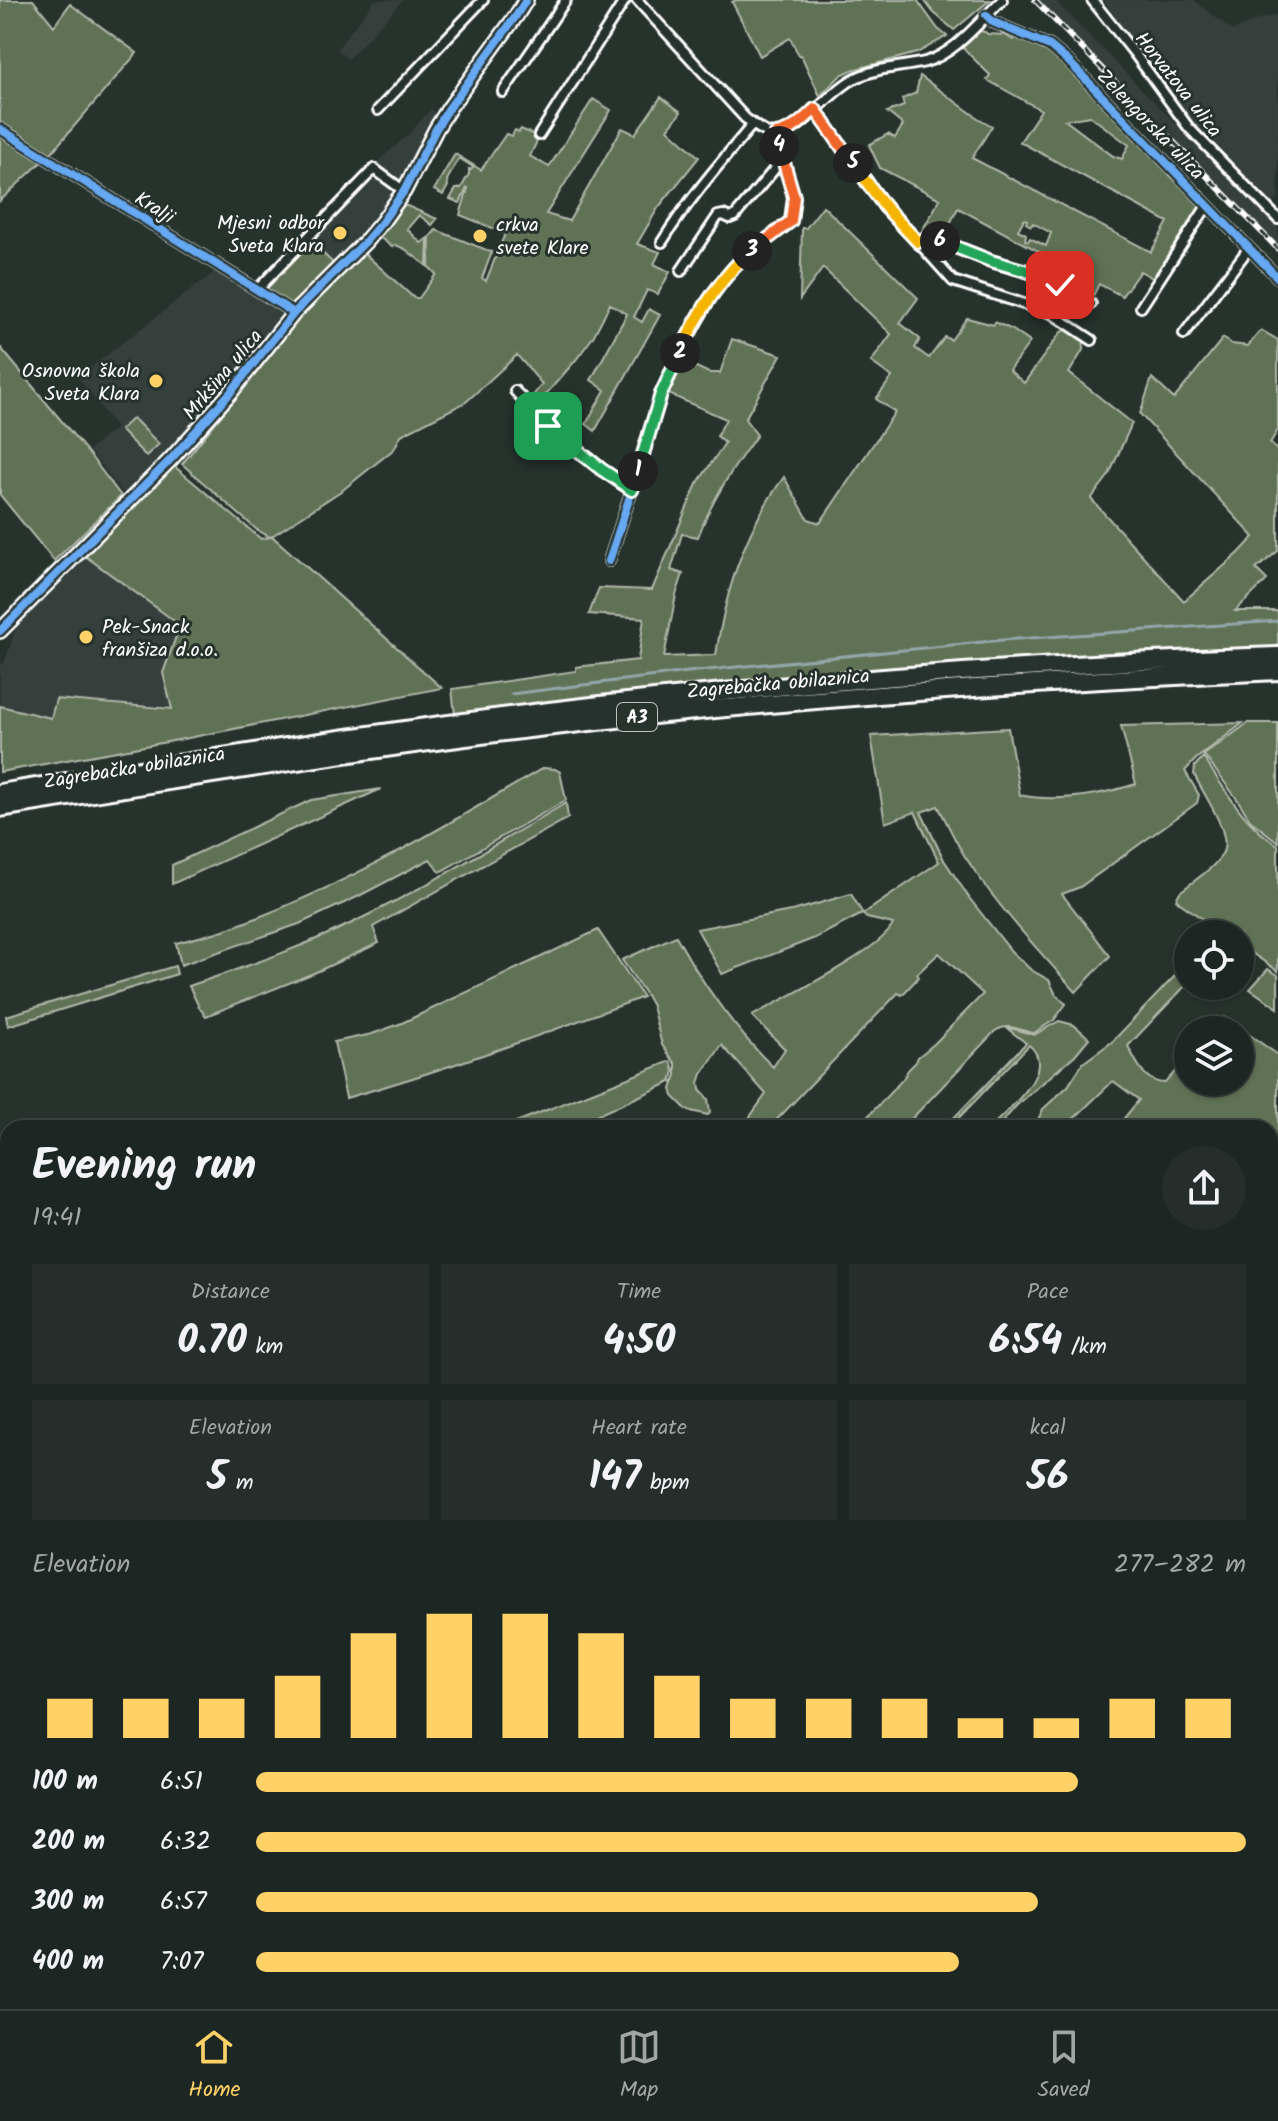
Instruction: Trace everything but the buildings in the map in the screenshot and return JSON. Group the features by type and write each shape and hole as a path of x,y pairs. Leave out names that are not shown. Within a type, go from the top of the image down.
{"highway":[{"name":"Zagrebačka obilaznica","path":"0,793 364,736 686,696 972,671 1278,656"},
{"name":"Zagrebačka obilaznica","path":"0,808 367,751 705,710 958,687 1278,671"}],"street":[{"path":"378,110 483,0"},
{"name":"Mrkšina ulica","path":"0,631 171,459 231,392 294,313 365,242 404,191 443,118 526,0"},
{"path":"503,92 566,0"},
{"path":"539,135 625,0"},
{"path":"640,1 745,118 768,133 776,134 794,128 836,90 856,78 939,56 962,39 1002,0"},
{"name":"Horvatova ulica","path":"1092,0 1189,128 1278,219"},
{"name":"Zelengorska ulica","path":"986,15 993,22 1050,46 1069,62 1278,278"},
{"path":"815,109 885,207 953,281 1051,313 1092,340"},
{"path":"662,242 707,179 753,124"},
{"name":"Kralji","path":"0,129 294,313"},
{"path":"609,561 661,394 685,343 709,299 738,262 791,221 794,197 776,134"},
{"path":"681,271 718,216 735,216 783,159"},
{"path":"257,290 374,169 404,191"},
{"name":"Zelengorska ulica","path":"1141,307 1207,206"},
{"path":"918,242 933,238 991,261 1027,271 1060,285 1091,304"},
{"path":"1184,334 1249,248"},
{"path":"515,391 548,426 632,490"}],"shaded area":[{"path":"375,0 403,0 348,59 337,49"},
{"path":"1032,0 1054,0 1278,228 1278,252"},
{"path":"1104,0 1194,0 1233,31 1278,15 1278,198 1268,206 1189,124"},
{"path":"431,109 438,116 403,186 359,242 336,265 309,240 375,164 410,133"},
{"name":"Osnovna škola Sveta Klara","path":"217,270 285,311 229,384 139,482 124,494 89,450 116,428 78,377"},
{"path":"84,555 180,625 163,673 172,710 57,699 51,718 0,706 0,663 4,664 19,620"}],"green space":[{"path":"0,0 33,0 54,26 70,4 137,53 52,152 0,201 0,125 28,139 0,122"},
{"path":"917,0 938,29 947,36 917,53 841,75 820,96 790,38 760,56 732,2"},
{"path":"924,0 990,0 954,30"},
{"path":"980,31 1005,35 1013,40 1017,36 1049,49 1201,203 1201,210 1156,280 1140,271 1122,296 1099,284 1091,300 1060,282 1068,267 958,208 942,239 932,235 919,236 940,199 880,168 869,145 888,134 895,138 903,125 887,112 904,106 902,99 916,93 920,76 992,126 972,158 1151,252 1168,222 1020,142 1041,110 987,80 990,75 961,46","holes":["1090,116 1129,145 1122,159 1113,156 1065,120","1024,219 1031,226 1033,223 1051,233 1046,246 1030,238 1025,240 1026,234 1018,230"]},
{"path":"661,97 681,112 668,129 699,157 658,208 637,244 660,252 654,264 670,272 658,294 647,290 634,317 642,322 649,309 660,315 595,431 586,424 605,390 591,380 627,314 610,304 593,337 534,408 528,402 542,384 517,355 466,402 401,435 394,449 344,489 272,536 442,688 0,772 0,706 51,718 56,699 172,709 163,673 180,625 84,555 143,492 174,466 261,539 270,537 257,530 182,464 279,344 278,340 286,329 373,241 364,253 414,298 419,298 436,274 429,267 430,237 436,230 492,252 482,278 486,281 506,231 460,215 468,188 460,203 450,199 456,189 461,188 469,169 473,167 459,158 443,195 434,190 455,154 481,170 506,134 512,136 515,130 519,132 521,129 539,137 530,156 549,167 593,99 611,110 546,214 569,221 622,128 635,134"},
{"path":"402,206 437,219 432,225 419,215 407,229 421,243 428,238 427,266 405,249 396,245 392,247 378,236"},
{"path":"823,206 918,298 900,323 920,339 915,348 929,358 945,337 951,340 967,318 994,325 995,322 1030,342 1009,370 1024,383 1061,332 1076,332 1084,341 1083,350 1069,373 1132,423 1109,475 1091,499 1184,601 1254,537 1140,414 1152,378 1174,399 1223,338 1232,344 1248,346 1261,330 1278,340 1278,430 1270,443 1278,451 1278,551 1256,569 1267,580 1235,611 1278,611 1278,649 1071,657 865,671 455,715 452,689 576,671 576,667 638,660 644,618 589,614 599,588 652,590 697,484 725,443 717,436 726,419 664,392 679,359 709,373 720,373 732,339 781,355 745,419 757,435 724,484 698,537 682,534 671,570 683,574 664,657 716,655 725,608 739,562 759,517 784,477 808,519 820,523 895,412 876,399 892,377 871,362 891,334 823,268 800,299 802,228 806,228"},
{"path":"309,240 334,264 293,305 266,291"},
{"path":"0,347 121,496 54,561 0,495"},
{"path":"133,418 159,444 146,456 120,430"},
{"path":"1243,723 1185,771 1199,795 1197,803 1080,887 1062,894 1110,956 1076,992 980,878 938,806 921,812 944,860 970,899 1011,951 1031,970 1049,980 1056,995 1066,1004 1054,1020 1034,1033 1010,1027 995,1031 911,1120 865,1120 903,1079 918,1057 983,994 939,953 917,974 919,977 902,995 898,993 777,1120 748,1120 766,1094 722,1045 699,1083 700,1090 708,1099 708,1115 687,1110 673,1096 671,1089 676,1064 662,1045 652,1006 622,960 676,936 720,1005 773,1067 785,1049 752,1016 852,960 886,934 893,924 862,914 815,938 722,974 697,929 796,910 851,894 863,914 939,862 915,812 885,823 871,736 1008,728 1020,795 1063,798 1136,784 1121,726"},
{"path":"1248,723 1278,723 1278,842 1251,821 1204,755"},
{"path":"1203,757 1245,817 1278,845 1278,971 1254,955 1254,920 1204,920 1176,899 1180,892 1214,865 1225,846 1221,825 1194,774 1195,766"},
{"path":"543,768 560,772 566,800 440,872 430,859 299,924 181,965 176,943 235,926 315,893 431,834"},
{"path":"381,789 172,884 172,865 311,800"},
{"path":"566,803 568,818 373,927 379,943 206,1016 199,1007 189,986 348,925"},
{"path":"598,930 643,997 496,1050 346,1098 334,1042 372,1034 402,1023"},
{"path":"175,966 177,974 8,1026 6,1016"},
{"path":"1268,969 1278,975 1278,1008 1254,992 1254,985"},
{"path":"1174,977 1174,998 1128,1046 1138,1064 1146,1075 1158,1082 1165,1083 1174,1073 1174,1096 1254,1096 1254,1038 1278,1055 1278,1120 1123,1120 1139,1100 1113,1081 1072,1120 1038,1120 1043,1109 1068,1086 1083,1063 1113,1041"},
{"path":"1059,1021 1074,1025 1089,1038 1075,1055 1004,1120 998,1120 1034,1078 1038,1066 1037,1055 1029,1045 957,1120 952,1120 1026,1043 1008,1029 1034,1035"},
{"path":"671,1061 674,1071 671,1082 587,1120 521,1120"}],"waterway":[{"path":"511,694 688,672 1002,640 1278,621"}],"railway":[{"path":"1035,0 1278,249"}],"cycle path":[{"path":"0,631 171,459 231,392 294,313 382,222 404,191 449,108 526,0"},
{"path":"986,15 993,22 1050,46 1069,62 1278,278"},
{"path":"0,129 294,313"},
{"path":"609,561 661,394 685,343 709,299 738,262 791,221 794,197 776,134"}],"place":[{"name":"Mjesni odbor Sveta Klara","path":"340,233"},
{"name":"crkva svete Klare","path":"480,236"},
{"name":"Osnovna škola Sveta Klara","path":"156,381"},
{"name":"Pek-Snack franšiza d.o.o.","path":"86,637"}],"route":[{"path":"548,426 632,490 661,394 709,299 738,262 791,221 794,197 776,134 794,128 815,109 885,207 918,242 933,238 1060,285"}]}
